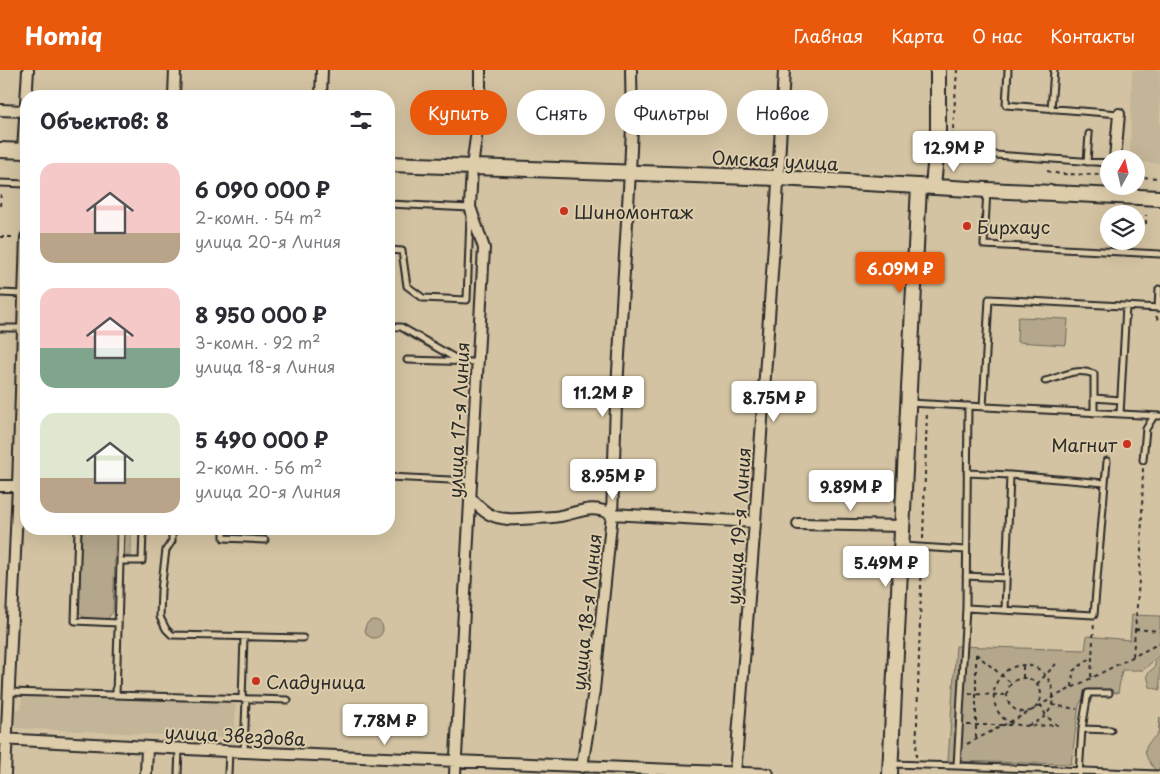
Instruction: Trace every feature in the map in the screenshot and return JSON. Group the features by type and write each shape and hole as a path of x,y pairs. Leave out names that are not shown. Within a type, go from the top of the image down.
{"main road":[{"path":"934,186 943,152 938,70"},
{"path":"0,150 20,151"},
{"name":"Омская улица","path":"395,164 779,178 987,190 1100,191"},
{"path":"891,769 919,186"},
{"name":"Омская улица","path":"1140,195 1160,198"}],"street":[{"path":"27,90 28,70"},
{"path":"174,90 175,70"},
{"path":"320,90 322,70"},
{"name":"улица 17-я Линия","path":"455,774 484,248 470,208 472,166 480,108 480,70"},
{"name":"улица 18-я Линия","path":"582,767 594,690 612,514 616,405 632,127 631,70"},
{"name":"улица 19-я Линия","path":"735,773 779,178 784,70"},
{"path":"0,110 20,111"},
{"path":"1116,150 1119,114"},
{"path":"5,774 3,739 9,692 20,434"},
{"path":"0,486 18,486"},
{"path":"470,498 486,512 499,518 516,520 559,517 592,509 612,514 755,522"},
{"path":"798,524 903,526"},
{"name":"улица Звездова","path":"3,739 582,767 649,772 768,774"},
{"path":"146,774 147,747"}],"lane":[{"path":"1008,70 1006,106 1119,114"},
{"path":"1051,109 1054,70"},
{"path":"1087,162 1089,134"},
{"path":"943,152 1100,163"},
{"path":"1,183 20,184"},
{"path":"987,190 984,245 1160,254"},
{"path":"395,204 470,208 467,300 423,298 408,286 402,251 395,250"},
{"path":"983,407 989,299 1159,308 1159,289"},
{"path":"0,293 20,294"},
{"path":"1120,414 1126,306"},
{"path":"395,327 401,327 460,361"},
{"path":"0,328 20,330"},
{"path":"407,360 477,362"},
{"path":"1044,381 1071,372 1081,371 1094,374 1094,413"},
{"path":"1094,398 1121,400"},
{"path":"909,403 1157,416"},
{"path":"957,766 966,608 968,406"},
{"path":"1144,460 1146,429 1157,416"},
{"path":"966,608 1094,614 1107,461"},
{"path":"968,473 1105,483"},
{"path":"1005,610 1010,476"},
{"path":"395,477 470,481"},
{"path":"78,535 75,621 118,622"},
{"path":"116,695 121,535"},
{"path":"120,561 142,561 143,535"},
{"path":"172,535 172,541 166,550 160,617 166,629 172,635 303,638"},
{"path":"224,535 224,538 265,540"},
{"path":"902,546 966,550"},
{"path":"966,576 1006,578"},
{"path":"244,637 244,752"},
{"path":"9,692 288,700"},
{"path":"1079,772 1082,729 1088,693 1110,693"},
{"path":"1082,729 1111,730"},
{"path":"178,774 179,749"},
{"path":"228,774 230,751"},
{"path":"891,769 916,764 1158,774"}],"path":[{"path":"943,152 952,147 957,70"},
{"path":"1160,136 1160,143"},
{"path":"1047,171 1060,174 1100,175"},
{"path":"1145,177 1160,178"},
{"path":"0,206 1,183"},
{"path":"1146,215 1146,224"},
{"path":"0,237 20,237"},
{"path":"916,764 927,404"},
{"path":"1133,656 1141,555 1144,460"},
{"path":"1091,678 1094,614"},
{"path":"1135,629 1160,631"},
{"path":"958,748 1160,643"},
{"path":"976,740 976,654 1011,683"},
{"path":"1072,689 1073,671 1092,657"},
{"path":"1037,684 1056,664"},
{"path":"1023,665 1023,678"},
{"path":"1018,725 1002,717 994,703 993,694 1001,675 1008,670 1023,665 1031,666 1046,675 1052,685 1054,697 1046,716 1040,721 1028,725"},
{"path":"1023,678 1037,684 1041,696 1036,707 1031,711 1022,712 1014,710 1008,703 1006,695 1011,683 1023,678"},
{"path":"962,693 1006,695"},
{"path":"960,725 1057,725 1046,716 1041,705"},
{"path":"1052,705 1085,710"}],"shaded area":[{"path":"1132,70 1160,70 1160,163 1145,162 1145,150 1130,150"},
{"path":"1018,317 1068,319 1066,345 1017,342"},
{"path":"81,535 116,535 113,612 107,619 85,618 79,612"},
{"path":"125,535 131,535 131,556 124,556"},
{"path":"1132,615 1160,616 1160,655 1143,670 1122,670 1118,693 1089,689 1079,705 1071,764 948,761 956,646 1085,650 1087,636 1130,640"},
{"path":"370,620 378,620 383,625 381,636 370,638 365,633 365,625"},
{"path":"1160,659 1160,690 1150,687 1147,675 1154,668 1156,661"},
{"path":"22,696 236,702 234,738 14,728 15,709 21,709"},
{"path":"1160,717 1160,771 1156,771 1145,752 1148,744 1158,734"}],"place":[{"name":"Шиномонтаж","path":"564,211"},
{"name":"Бирхаус","path":"967,226"},
{"name":"Магнит","path":"1127,444"},
{"name":"Сладуница","path":"256,681"}]}
